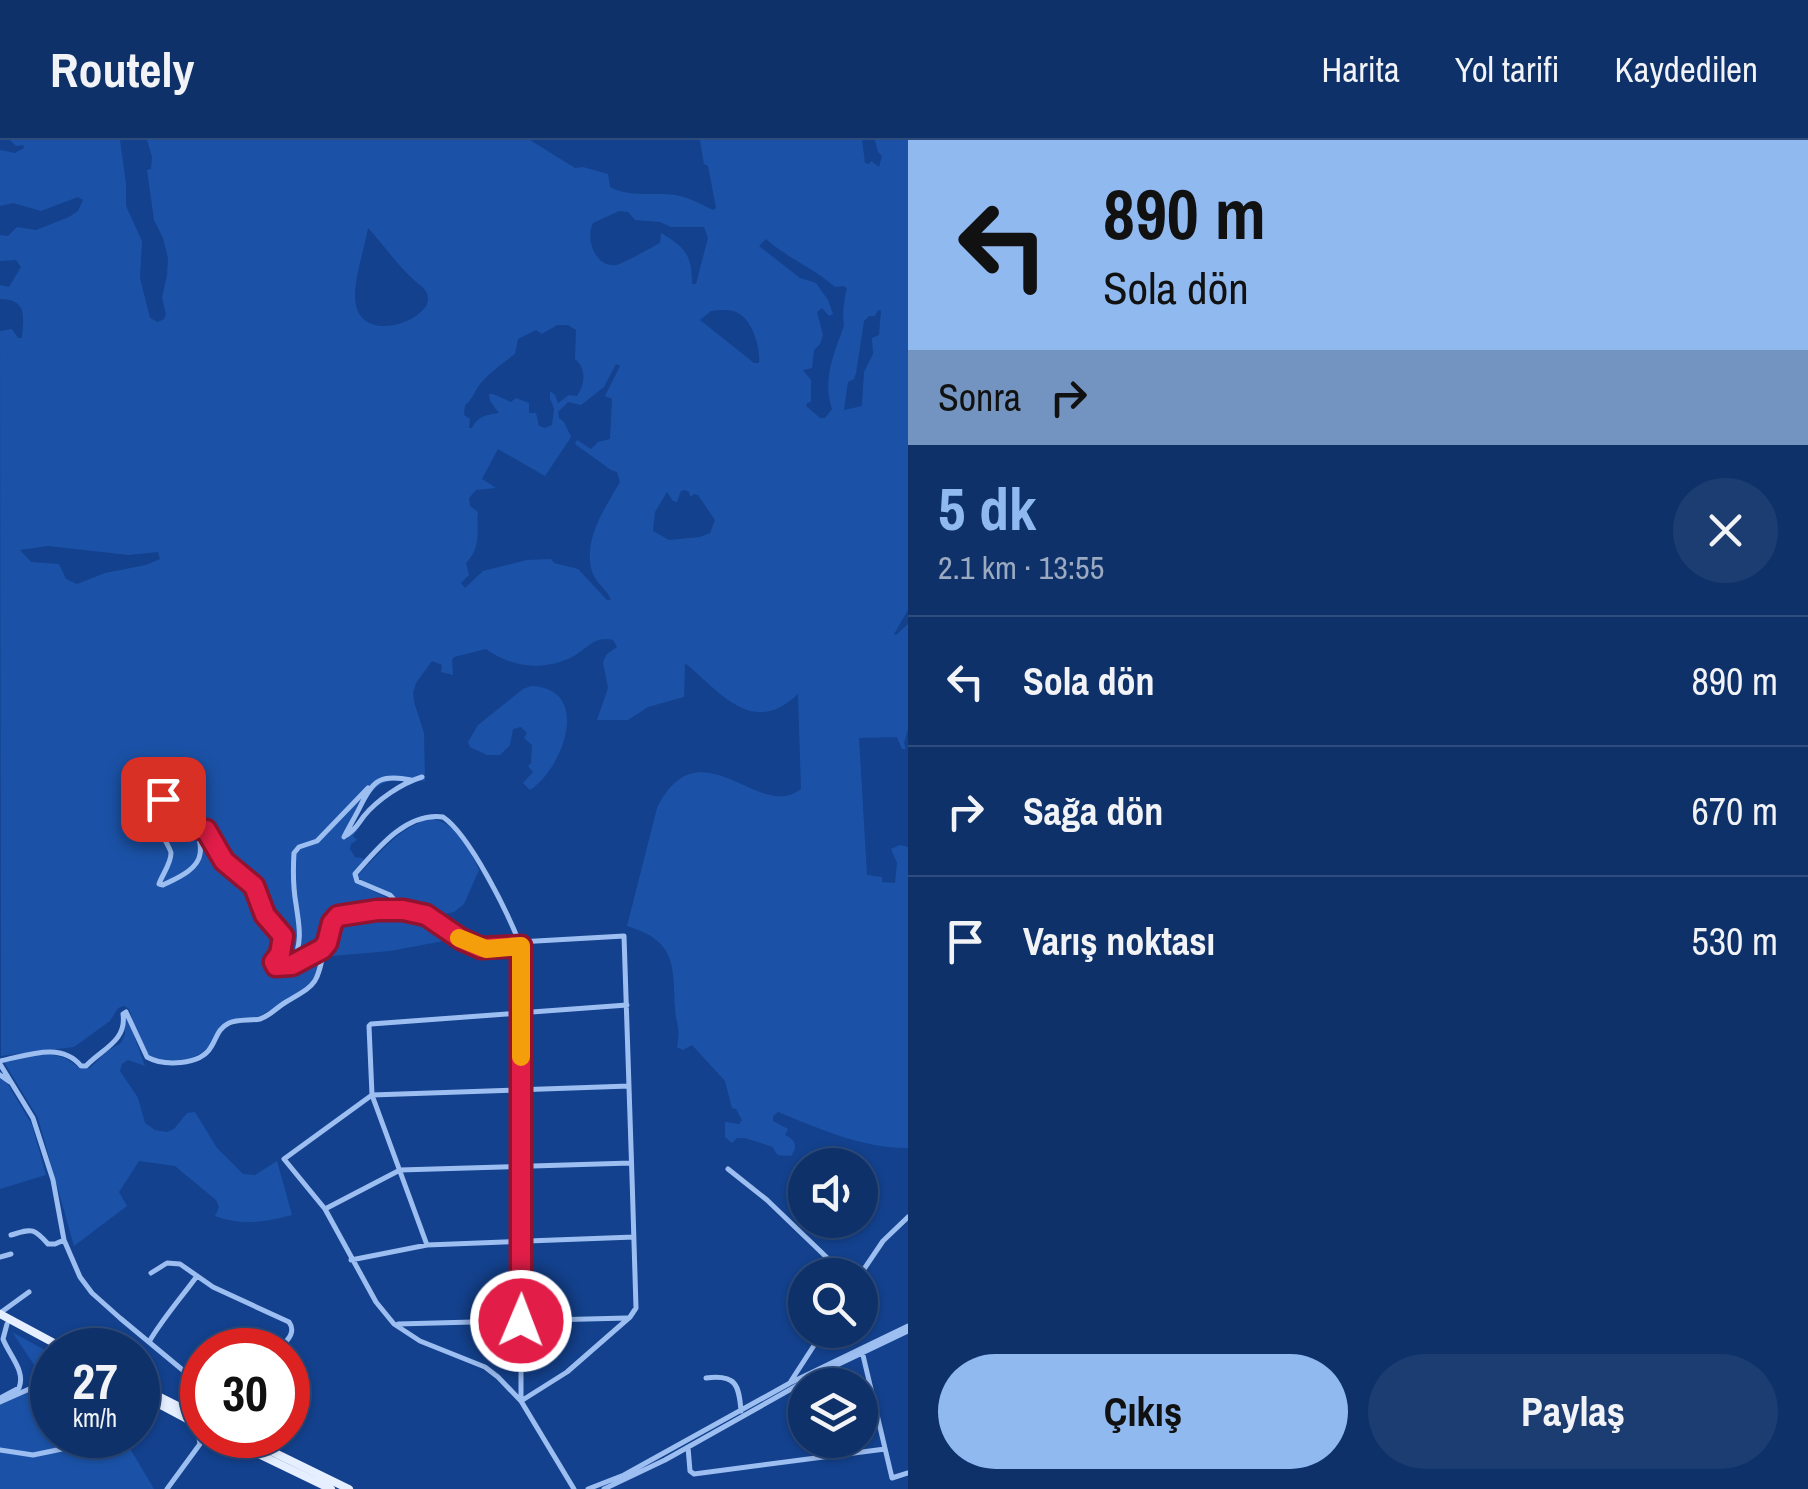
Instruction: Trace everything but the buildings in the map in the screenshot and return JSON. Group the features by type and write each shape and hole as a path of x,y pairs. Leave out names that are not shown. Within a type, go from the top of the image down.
{"main road":[{"path":"2,1318 30,1335"},
{"path":"2,1318 30,1332"},
{"path":"267,1458 331,1489"},
{"path":"285,1458 349,1489"}],"street":[{"path":"128,767 179,816 207,831 224,861 250,881 265,915 281,932 283,940 274,964 292,965 325,946"},
{"path":"368,788 344,837 358,828 373,808 411,780 422,777"},
{"path":"292,965 300,944 301,926 294,852 317,841 380,779 411,780"},
{"path":"130,792 144,801 171,850 160,884 182,875 198,860 201,830"},
{"path":"403,910 390,895 358,881 355,874 406,824 430,816 443,817 468,842 520,944 520,1400"},
{"path":"133,1328 92,1293 80,1277 64,1240 53,1180 33,1118 0,1063 58,1052 86,1066 120,1037 125,1012 148,1058 164,1064 193,1059 209,1051 225,1025 267,1016 312,986 319,975 332,923 338,916 354,912 403,910 426,915 481,948 624,936 636,1308 630,1318 568,1372 520,1400"},
{"path":"427,1245 372,1095 368,1032 371,1024 627,1005"},
{"path":"0,1074 12,1084"},
{"path":"574,1489 520,1400 498,1377 484,1367 420,1341 394,1324 376,1302 325,1210 284,1159 372,1095 629,1086"},
{"path":"325,1210 400,1170 631,1164"},
{"path":"728,1169 828,1258"},
{"path":"872,1258 908,1217"},
{"path":"11,1235 30,1230 52,1244 64,1240"},
{"path":"351,1260 427,1245 634,1238"},
{"path":"0,1257 11,1254"},
{"path":"151,1273 174,1262 213,1287 289,1322 293,1328"},
{"path":"158,1328 197,1276"},
{"path":"0,1400 19,1388 22,1381 3,1339 2,1318 29,1292"},
{"path":"394,1324 630,1318"},
{"path":"827,1368 908,1328"},
{"path":"160,1351 180,1368"},
{"path":"862,1351 895,1489"},
{"path":"706,1378 721,1377 736,1384 741,1411"},
{"path":"588,1489 688,1444 788,1387"},
{"path":"604,1489 788,1387"},
{"path":"0,1400 30,1388"},
{"path":"688,1444 693,1474 885,1449"},
{"path":"0,1450 30,1455"},
{"path":"167,1489 190,1458"},
{"path":"892,1478 908,1473"}],"shaded area":[{"path":"10,140 120,140 126,206 142,241 140,278 150,318 158,322 166,315 162,297 168,258 154,220 147,170 151,169 152,157 147,140 530,140 575,168 608,174 610,187 634,194 680,196 713,210 716,208 700,140 862,140 865,163 871,161 879,167 882,156 875,140 908,140 908,610 894,634 908,624 906,749 902,749 897,737 859,738 867,875 895,883 897,863 891,849 908,847 908,1148 858,1141 778,1112 773,1121 788,1129 785,1135 794,1141 788,1156 745,1138 732,1143 725,1137 725,1122 739,1124 742,1120 732,1108 725,1081 692,1045 683,1050 677,1047 674,978 669,956 655,939 627,926 657,808 674,784 692,774 710,773 767,794 785,796 801,789 798,694 767,712 752,711 725,698 685,663 684,697 648,707 628,720 597,720 608,688 603,662 617,647 613,640 606,639 549,665 516,663 486,649 454,657 453,675 441,672 442,665 432,661 413,693 424,733 425,781 395,781 378,786 352,826 358,830 350,849 355,857 366,862 355,874 355,882 393,901 397,907 351,911 335,917 329,923 318,972 308,987 260,1016 228,1021 205,1050 187,1059 166,1061 149,1054 139,1039 129,1009 124,1006 74,1047 1,1056 0,331 12,329 22,338 23,317 16,302 0,299 0,285 9,287 21,267 16,260 0,261 0,235 8,236 17,227 36,230 69,217 78,211 83,200 78,197 41,211 13,203 0,206 0,150 15,153 23,145 16,146","holes":["619,211 628,212 635,220 671,227 704,227 708,238 696,284 692,284 686,253 661,233 660,243 620,264 602,262 590,236 593,223","368,228 425,291 425,308 405,322 379,326 367,322 358,312 355,289","766,239 835,287 847,289 844,326 829,377 832,409 825,418 806,406 811,402 811,380 803,370 812,368 814,350 823,335 817,312 822,308 829,316 833,314 828,300 816,283 800,278 759,246","730,310 742,315 757,342 759,363 700,320 711,311","881,311 879,335 872,338 873,354 864,372 862,406 844,410 848,382 856,373 864,321","557,325 576,330 575,359 584,377 577,396 569,395 558,403 550,391 552,425 545,428 539,426 536,413 529,413 529,403 489,394 499,413 483,417 469,428 465,405 478,387 515,354 518,339 536,330 542,334","616,364 620,366 605,396 612,399 610,439 591,449 577,440 575,444 617,472 620,482 596,526 590,550 593,574 611,600 578,569 551,559 527,560 483,571 465,588 461,583 469,575 466,563 474,551 478,532 478,512 470,506 469,498 476,490 496,488 482,479 498,449 545,476 571,437 558,412 568,402 581,405 604,387","681,491 689,492 690,497 698,495 715,520 710,533 669,540 653,531 655,512 667,492 677,502","48,546 129,555 158,552 160,559 77,584 66,579 59,564 31,562 20,550"]},
{"path":"531,686 550,690 562,700 567,714 566,731 553,765 530,790 523,783 533,772 528,766 532,745 524,738 527,733 521,727 513,729 510,745 500,755 487,755 468,742 478,725"},
{"path":"431,819 455,831 479,870 464,904 444,914 408,909 358,878 400,834"},
{"path":"390,912 424,918 454,939 390,951 332,956 334,929 339,921 353,914"},
{"path":"127,1017 145,1066 128,1060 120,1071 138,1098 145,1123 167,1132 187,1113 195,1112 217,1148 243,1174 255,1175 277,1161 292,1215 254,1222 215,1216 219,1207 216,1200 175,1166 139,1161 119,1192 127,1206 74,1246 38,1118 4,1062 53,1055 80,1069 90,1068 121,1043"},
{"path":"0,1071 32,1125 46,1175 0,1189"},
{"path":"12,1332 30,1342 30,1359"},
{"path":"30,1387 30,1458 136,1458 154,1489 0,1489 0,1399"}],"slow traffic":[{"path":"459,938 486,949 521,946 521,1057"}],"route":[{"path":"163,799 190,824 206,830 224,861 254,886 265,915 283,936 276,966 292,965 322,949 338,916 377,910 426,915 481,948 521,946 521,1321"}]}
